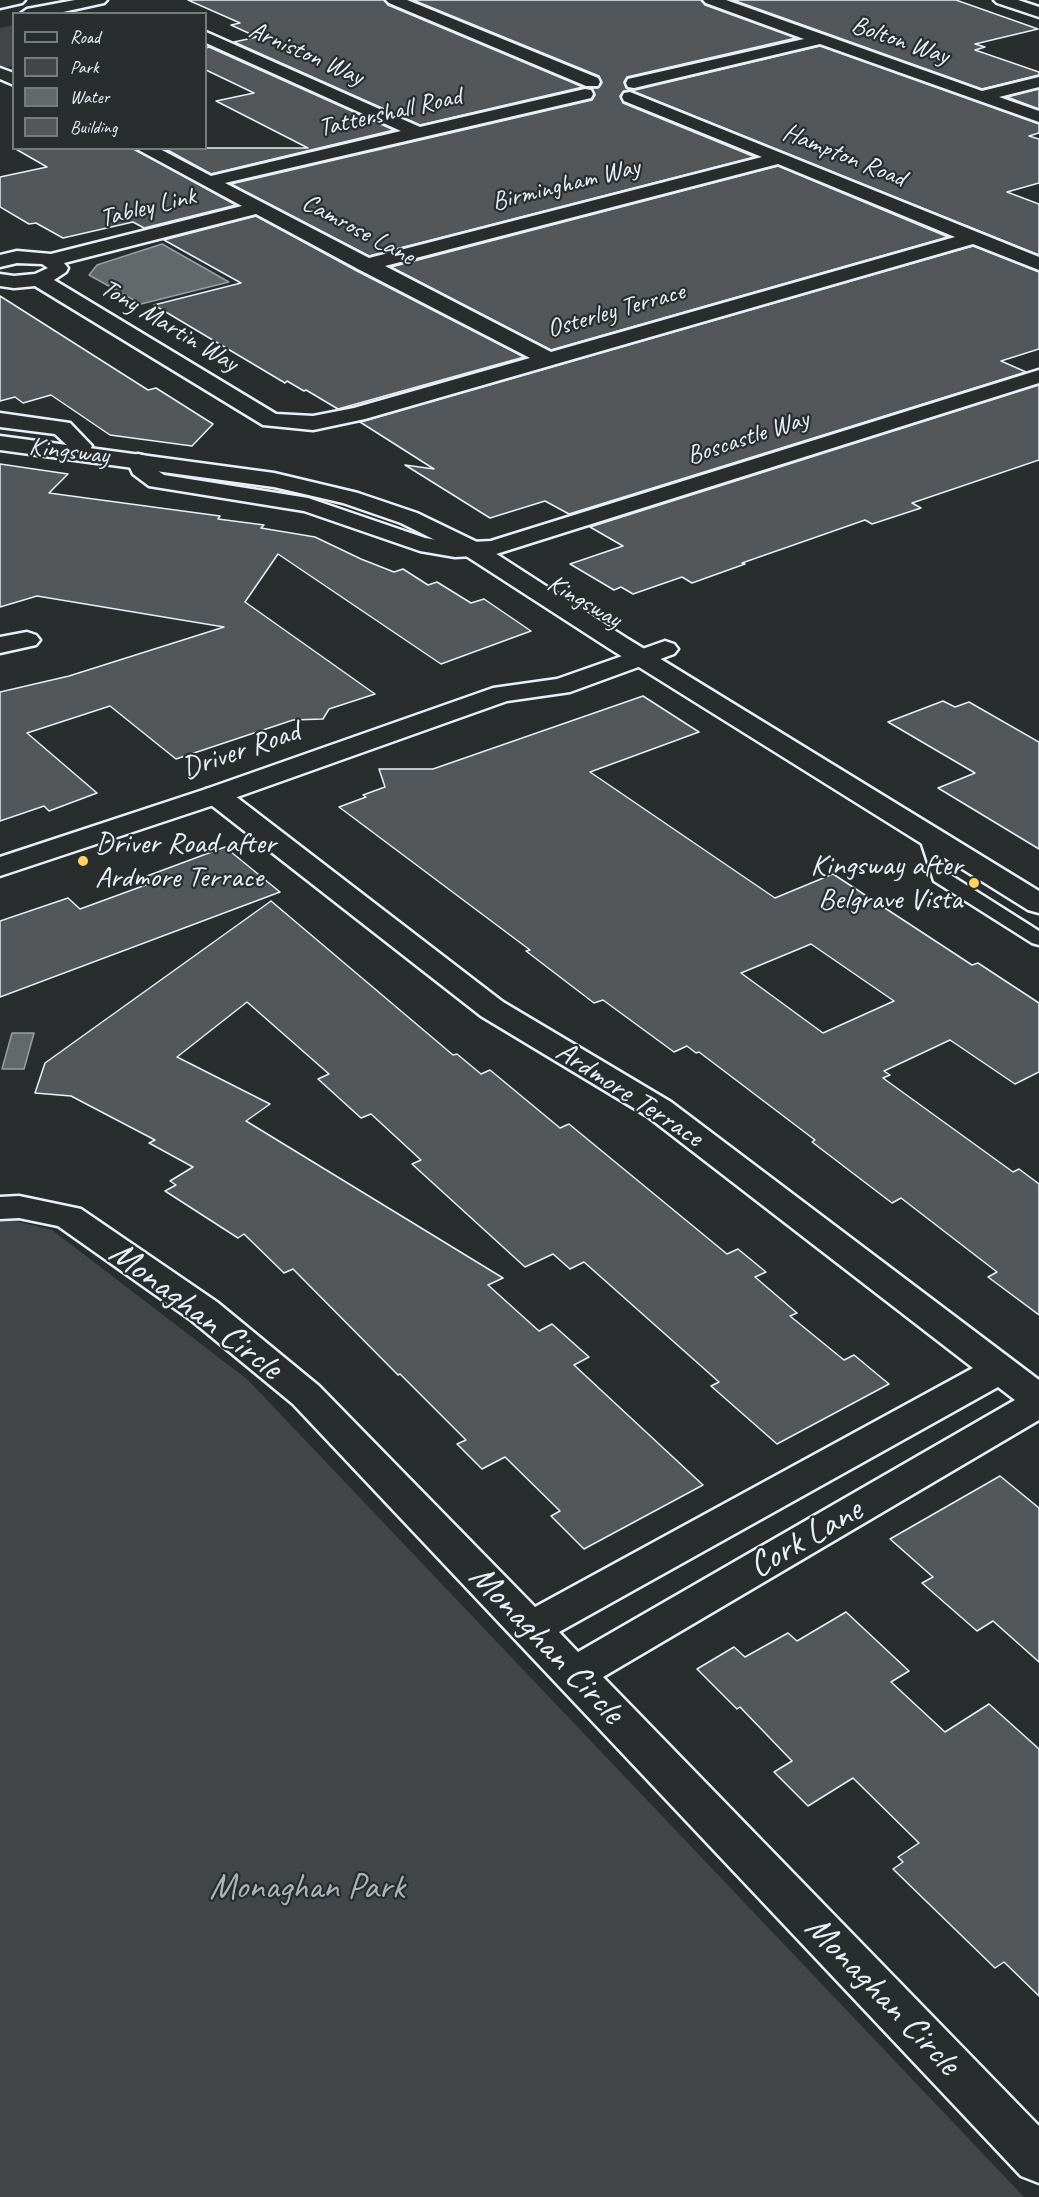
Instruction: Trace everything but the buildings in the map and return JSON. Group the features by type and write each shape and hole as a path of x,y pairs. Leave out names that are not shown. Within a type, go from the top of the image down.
{"street":[{"path":"0,3 18,0"},
{"path":"37,12 99,0"},
{"path":"394,0 597,93 632,90 819,40"},
{"name":"Bolton Way","path":"711,0 1039,117"},
{"path":"1002,0 1039,12"},
{"name":"Arniston Way","path":"207,37 419,132"},
{"path":"597,93 613,80 632,90"},
{"path":"982,96 1039,82"},
{"name":"Hampton Road","path":"632,90 780,158 1039,264"},
{"name":"Tattershall Road","path":"207,182 597,93"},
{"name":"Camrose Lane","path":"148,150 548,359"},
{"name":"Birmingham Way","path":"365,265 780,158"},
{"name":"Tabley Link","path":"1,260 29,257 51,260 258,208"},
{"name":"Osterley Terrace","path":"271,420 313,423 345,416 975,237"},
{"path":"0,280 14,282 39,280 56,272 58,267 51,260"},
{"name":"Tony Martin Way","path":"39,280 271,420"},
{"name":"Boscastle Way","path":"483,549 1039,376"},
{"name":"Kingsway","path":"0,420 62,428 81,446"},
{"name":"Kingsway","path":"0,434 257,470 336,486 389,500 446,523 483,549 642,647 928,835 1039,904"},
{"name":"Kingsway","path":"0,443 274,480 350,498 408,518 483,549"},
{"path":"0,645 27,640"},
{"name":"Kingsway","path":"642,647 737,691 1039,879"},
{"name":"Driver Road","path":"0,867 216,795 502,694 561,686 642,647"},
{"name":"Ardmore Terrace","path":"216,795 492,1009 658,1109 1001,1369 1039,1401"},
{"name":"Monaghan Circle","path":"0,1208 19,1207 69,1217 204,1311 306,1395 1039,2160"},
{"name":"Cork Lane","path":"530,1629 1001,1369"},
{"name":"Cork Lane","path":"574,1674 1039,1401"}],"lane":[{"path":"928,835 941,877 1039,939"}],"green space":[{"path":"12,25 12,66 0,68 0,28"},
{"name":"Monaghan Park","path":"7,1219 52,1230 248,1380 1024,2197 0,2197 0,1220"}],"water":[{"path":"162,244 229,282 141,304 89,275 97,265"},
{"path":"12,1033 34,1033 24,1069 2,1069"}],"place":[{"name":"Driver Road after Ardmore Terrace","path":"83,861"},
{"name":"Kingsway after Belgrave Vista","path":"974,883"}]}
